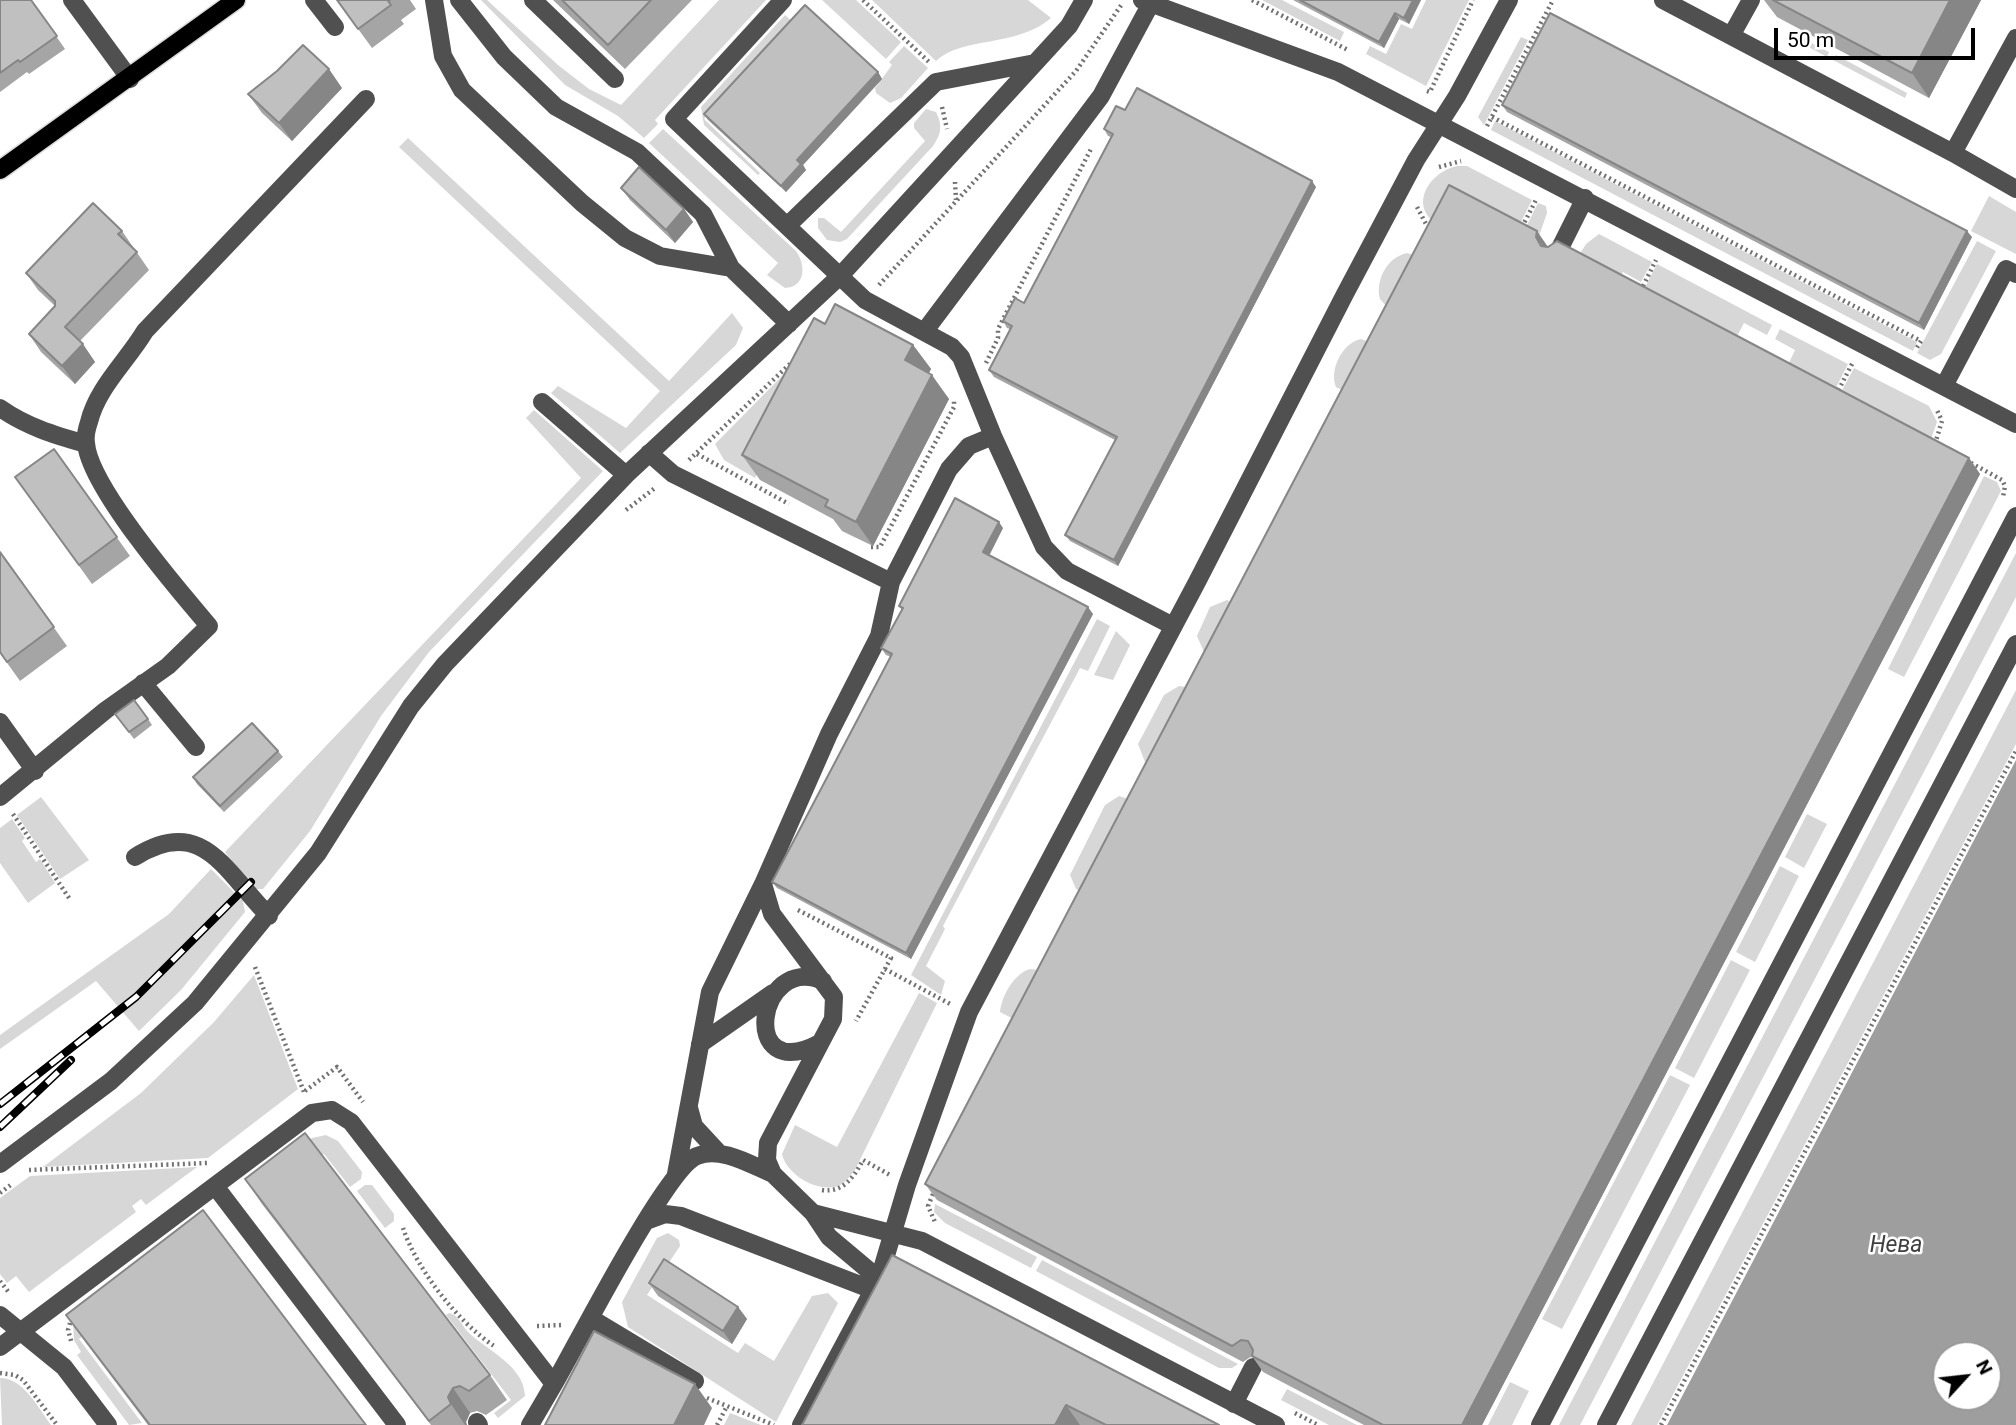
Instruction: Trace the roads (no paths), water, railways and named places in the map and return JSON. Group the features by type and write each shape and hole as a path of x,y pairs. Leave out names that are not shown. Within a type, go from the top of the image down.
{"main road":[{"path":"0,170 130,79 236,0"}],"lane":[{"path":"72,0 130,79"},
{"path":"314,0 335,27"},
{"path":"434,0 443,55 462,90 582,203 625,238 660,256 731,268"},
{"path":"459,0 503,57 556,107 637,152 703,214 731,268 789,324"},
{"path":"533,0 615,79"},
{"path":"783,0 674,119 864,300 952,347 967,371 993,436 1044,547 1054,561 1067,571 1173,626"},
{"path":"0,1164 111,1082 195,1003 269,916 349,809 411,706 445,664 625,475 840,276 1069,26 1084,0"},
{"path":"801,1425 876,1284 968,1012 1345,294 1509,0"},
{"path":"1663,0 1953,153 2016,190"},
{"path":"1731,36 1751,0"},
{"path":"925,332 1101,96 1146,2 1338,72 1437,126 1479,143 1586,198 2016,424"},
{"path":"1953,153 2016,38"},
{"path":"787,226 936,82 1035,63"},
{"path":"0,797 35,771 106,710 168,666 209,626 151,558 95,471 86,444 89,421 98,397 129,358 145,331 366,99"},
{"path":"1558,252 1586,198"},
{"path":"1944,386 2006,269 2016,274"},
{"path":"542,402 625,475"},
{"path":"0,408 18,421 86,444"},
{"path":"676,1174 710,992 829,734 878,636 891,582 949,469 969,446 993,436"},
{"path":"649,453 673,474 891,582"},
{"path":"1540,1425 2016,516"},
{"path":"1606,1425 2016,644"},
{"path":"144,684 196,747"},
{"path":"0,722 35,771"},
{"path":"135,857 169,841 193,842 218,860 269,916"},
{"path":"762,884 772,914 834,997 833,1019 768,1143 767,1160 773,1174"},
{"path":"700,1044 792,979 809,975 822,981"},
{"path":"778,989 767,1007 764,1026 770,1042 785,1053 801,1053 820,1043"},
{"path":"689,1107 694,1126 719,1153 773,1174 813,1213 829,1237 876,1284"},
{"path":"0,1347 312,1113 332,1110 351,1122 554,1384"},
{"path":"738,1160 753,1154 768,1143"},
{"path":"530,1425 646,1221 676,1174 695,1156 719,1153"},
{"path":"219,1183 397,1425"},
{"path":"813,1213 922,1241 1264,1422"},
{"path":"646,1221 665,1214 681,1216 876,1284"},
{"path":"0,1315 65,1367 108,1425"},
{"path":"592,1320 698,1388"},
{"path":"1234,1404 1253,1367"}],"water":[{"name":"Нева","path":"2016,760 2016,1425 1667,1425"}],"railway":[{"path":"0,1104 136,997 251,882"},
{"path":"0,1127 71,1060"}]}
